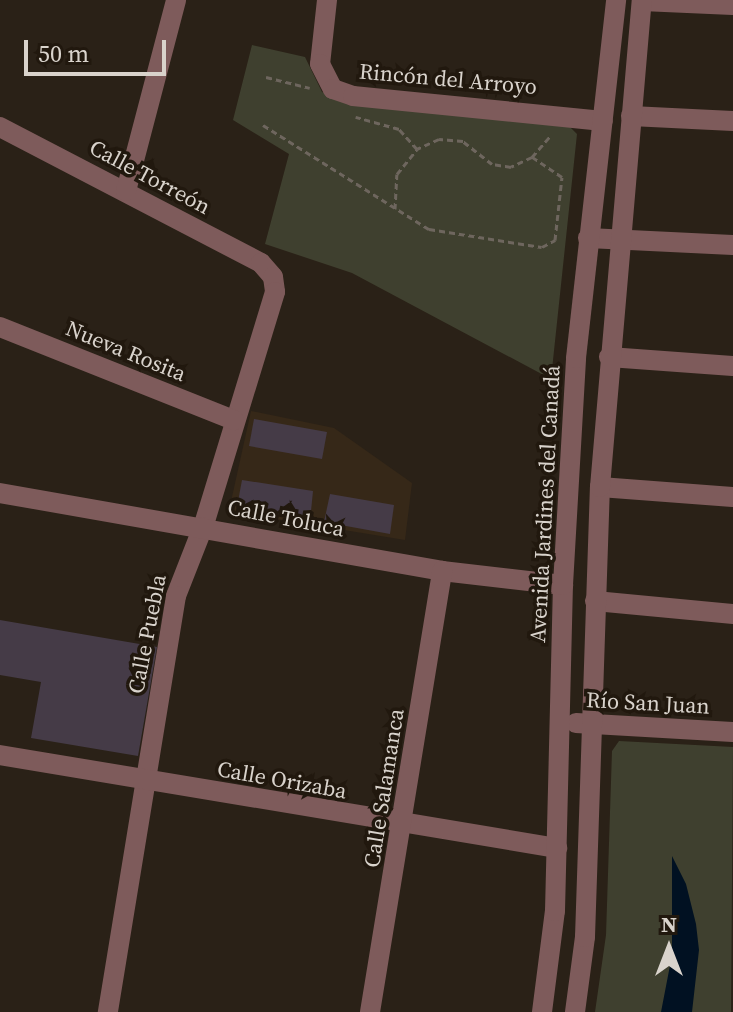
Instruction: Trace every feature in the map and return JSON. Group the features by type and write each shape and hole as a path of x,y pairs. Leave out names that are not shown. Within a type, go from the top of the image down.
{"street":[{"name":"Rincón del Arroyo","path":"327,0 320,64 333,89 353,96 603,121"},
{"name":"Avenida Jardines del Canadá","path":"542,1012 554,929 563,585 588,238 616,0"},
{"path":"575,1012 585,937 600,487 642,0 733,5"},
{"path":"126,191 170,2"},
{"path":"631,116 733,121"},
{"name":"Calle Torreón","path":"0,127 261,263 273,277"},
{"path":"588,238 733,245"},
{"name":"Calle Puebla","path":"108,1012 176,596 203,527 275,292 273,277"},
{"name":"Nueva Rosita","path":"0,327 234,420"},
{"path":"609,357 733,366"},
{"path":"600,487 733,497"},
{"name":"Calle Toluca","path":"0,493 442,571 563,585"},
{"name":"Calle Salamanca","path":"370,1012 404,825 442,571"},
{"path":"595,601 733,614"},
{"name":"Río San Juan","path":"561,722 733,732"},
{"name":"Calle Orizaba","path":"0,755 404,825 557,848"}],"path":[{"path":"266,77 313,89"},
{"path":"348,115 399,129 417,149"},
{"path":"263,125 395,210 429,229 542,247 555,240 562,177 532,157 511,167 492,164 463,141 439,139 407,155 397,174 395,210"}],"shaded area":[{"path":"251,411 334,428 412,483 405,540 235,512 230,506"}],"green space":[{"path":"252,45 305,57 322,92 340,101 566,123 577,134 551,379 352,273 265,244 289,154 233,120"},
{"path":"619,741 733,747 731,1012 595,1012 606,935 612,751"}],"water":[{"path":"672,856 686,884 696,924 699,950 692,1012 661,1012 672,955"}],"building":[{"path":"254,419 327,432 322,459 249,446"},
{"path":"242,480 313,491 310,521 237,507"},
{"path":"330,494 394,505 390,534 324,522"},
{"path":"0,620 157,647 138,756 31,738 41,682 0,675"}]}
